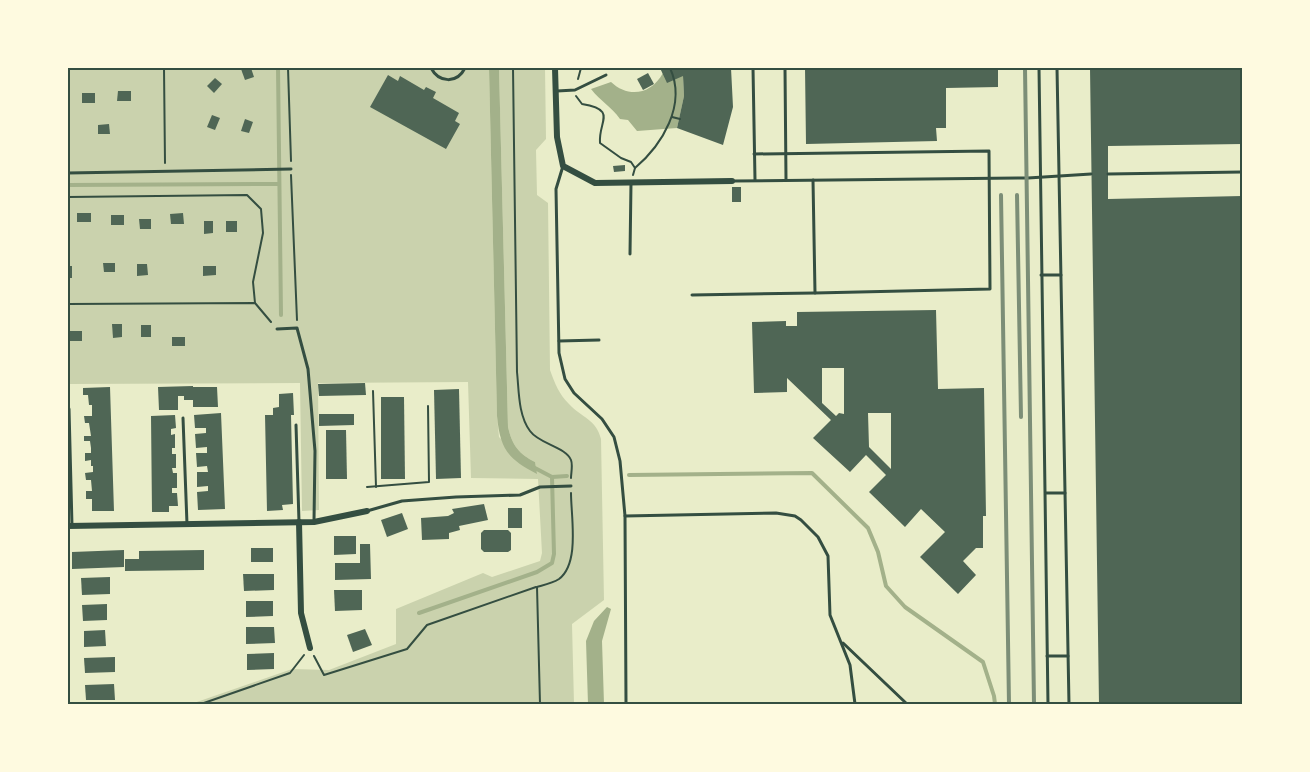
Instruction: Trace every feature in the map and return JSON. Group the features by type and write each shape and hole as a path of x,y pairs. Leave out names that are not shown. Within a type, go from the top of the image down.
{"street":[{"path":"555,68 557,137 564,166 595,183 732,181"},
{"path":"70,526 314,522 367,511"},
{"path":"299,522 301,613 310,648"}],"lane":[{"path":"431,68 436,75 447,80 458,76 465,68"},
{"path":"753,68 755,181"},
{"path":"785,68 786,180"},
{"path":"1039,68 1048,705"},
{"path":"1057,68 1069,705"},
{"path":"555,92 575,90 606,75"},
{"path":"692,295 990,289 989,151 754,154"},
{"path":"564,166 556,189 559,353 565,379 574,393 602,419 614,437 620,461 625,516 626,705"},
{"path":"68,173 291,169"},
{"path":"1108,174 1242,172"},
{"path":"732,181 1060,177 1091,174"},
{"path":"813,180 815,293"},
{"path":"630,254 631,183"},
{"path":"1041,275 1062,275"},
{"path":"277,329 297,328 308,369 315,451 314,522"},
{"path":"559,341 599,340"},
{"path":"69,409 70,526"},
{"path":"183,418 187,524"},
{"path":"296,425 299,522"},
{"path":"367,511 402,501 520,495 540,487 569,486"},
{"path":"1045,493 1065,493"},
{"path":"625,516 776,513 795,516 818,537 828,556 830,615 853,676 855,705"},
{"path":"842,642 907,705"},
{"path":"1047,656 1068,656"}],"path":[{"path":"164,68 165,171"},
{"path":"288,68 297,328"},
{"path":"201,705 290,673 310,648 324,675 407,649 427,626 557,580 572,562 569,486 572,461 567,453 541,441 530,431 524,419 520,398 517,372 513,68"},
{"path":"581,68 575,90 577,100 582,104 595,106 603,112 605,119 599,135 600,143 621,158 631,162 635,168"},
{"path":"631,183 635,168 660,142 672,117 675,95 673,72 670,68"},
{"path":"672,117 680,119"},
{"path":"68,197 247,195 261,209 262,217 263,233 253,282 255,303 277,329"},
{"path":"68,304 255,303"},
{"path":"373,391 376,487"},
{"path":"367,488 429,482 428,405"},
{"path":"537,587 540,705"}],"shaded area":[{"path":"68,68 489,68 499,437 536,473 535,462 517,448 508,427 499,68 545,68 546,139 536,150 537,195 548,203 550,370 563,396 574,409 596,427 601,439 604,600 572,624 574,704 191,704 292,669 329,670 396,644 396,609 483,573 492,577 540,561 542,553 538,479 471,478 468,382 318,383 319,510 302,511 300,383 68,384"},
{"path":"489,68 499,68 508,427 517,448 535,462 537,474 512,458 507,452 498,427"},
{"path":"663,73 683,76 684,96 677,128 637,131 628,120 620,119 591,89 611,82 625,90 639,92 652,86"},
{"path":"607,607 611,609 602,641 604,704 588,704 586,641 594,621"}],"building":[{"path":"251,68 254,77 245,80 241,69"},
{"path":"660,68 731,68 733,107 723,145 677,128 684,96 683,76 667,83"},
{"path":"805,68 998,68 998,87 946,88 946,128 936,128 937,141 806,144"},
{"path":"1090,68 1242,68 1242,144 1108,146 1108,199 1242,196 1242,704 1099,704"},
{"path":"648,73 654,84 643,90 637,79"},
{"path":"388,75 398,81 400,76 424,90 426,87 436,92 433,98 459,113 455,121 460,124 446,149 370,107"},
{"path":"215,78 222,84 214,93 207,86"},
{"path":"118,91 131,91 131,101 117,101"},
{"path":"82,93 95,93 95,103 82,103"},
{"path":"212,115 220,118 215,130 207,127"},
{"path":"245,119 253,122 249,133 241,131"},
{"path":"109,124 110,134 98,134 98,125"},
{"path":"625,165 625,171 614,172 613,166"},
{"path":"732,187 741,187 741,202 732,202"},
{"path":"77,213 91,213 91,222 77,222"},
{"path":"183,213 184,224 171,224 170,214"},
{"path":"111,215 124,215 124,225 111,225"},
{"path":"139,219 151,219 151,229 140,229"},
{"path":"204,221 213,221 213,233 204,234"},
{"path":"226,221 237,221 237,232 226,232"},
{"path":"103,263 115,263 115,272 104,272"},
{"path":"137,264 147,264 148,275 137,276"},
{"path":"68,266 72,266 72,278 68,278"},
{"path":"203,266 216,266 216,275 203,276"},
{"path":"936,310 938,389 984,388 986,516 983,516 983,548 976,548 963,561 976,575 958,594 920,557 945,532 921,509 905,527 869,492 886,475 866,455 850,472 813,438 831,420 787,378 787,392 754,393 752,322 786,321 786,326 797,326 797,312","holes":["822,368 844,368 844,414 839,413 836,416 822,403","868,413 891,413 891,469 869,447"]},
{"path":"112,324 122,324 122,337 113,338"},
{"path":"141,325 151,325 151,337 141,337"},
{"path":"70,331 82,331 82,341 70,341"},
{"path":"172,337 185,337 185,346 172,346"},
{"path":"365,383 366,395 319,396 318,384"},
{"path":"110,387 114,511 92,511 92,499 86,499 86,491 92,491 91,480 86,480 85,473 93,472 91,460 85,461 85,453 91,453 91,448 90,441 84,441 84,436 91,436 89,423 85,423 84,416 92,416 92,405 89,405 88,395 83,395 83,388"},
{"path":"158,387 217,387 218,407 193,407 193,400 184,400 184,396 178,396 178,410 159,410"},
{"path":"459,389 461,478 436,479 434,390"},
{"path":"293,393 294,415 291,415 293,504 282,505 283,510 267,511 265,415 273,415 273,408 279,407 279,394"},
{"path":"381,397 404,397 405,479 381,479"},
{"path":"221,413 225,509 198,510 197,492 208,491 208,486 197,487 197,472 208,472 207,466 197,467 196,453 207,453 207,447 196,448 195,434 206,433 206,428 195,428 194,415"},
{"path":"319,414 354,414 354,425 319,426"},
{"path":"175,415 176,428 171,429 171,435 175,434 175,448 172,448 172,454 176,454 176,468 172,468 173,473 177,473 177,488 172,488 172,493 177,493 178,506 169,506 169,512 152,512 151,416"},
{"path":"326,430 346,430 347,479 326,479"},
{"path":"484,504 488,520 459,526 460,530 449,533 449,539 422,540 421,518 448,516 454,513 452,509"},
{"path":"508,508 522,508 522,528 508,528"},
{"path":"402,513 408,529 387,537 381,520"},
{"path":"484,530 508,530 511,533 511,550 484,552 481,549 481,533"},
{"path":"334,536 356,536 356,554 334,555"},
{"path":"360,544 370,544 371,579 335,580 335,563 360,563"},
{"path":"251,548 273,548 273,562 251,562"},
{"path":"124,550 124,567 72,569 72,552"},
{"path":"204,550 204,570 125,571 125,559 139,559 139,551"},
{"path":"243,574 274,574 274,590 244,591"},
{"path":"110,577 110,594 82,595 81,578"},
{"path":"334,590 362,590 362,610 335,611"},
{"path":"246,601 273,601 273,616 246,617"},
{"path":"107,604 107,620 83,621 82,605"},
{"path":"246,627 274,627 275,643 246,644"},
{"path":"365,629 372,645 353,652 347,635"},
{"path":"105,630 106,646 84,647 84,631"},
{"path":"274,653 274,669 247,670 247,654"},
{"path":"115,657 115,672 85,673 84,658"},
{"path":"114,684 115,700 86,700 85,685"}],"waterway":[{"path":"278,68 281,315"},
{"path":"68,185 278,184"},
{"path":"533,467 552,477 567,476"},
{"path":"629,475 812,473 868,528 878,552 886,586 905,607 983,662 995,704"},
{"path":"419,613 537,572 552,563 554,554 552,477"}],"railway":[{"path":"1025,68 1034,704"},
{"path":"1001,195 1009,704"},
{"path":"1017,195 1021,417"}]}
